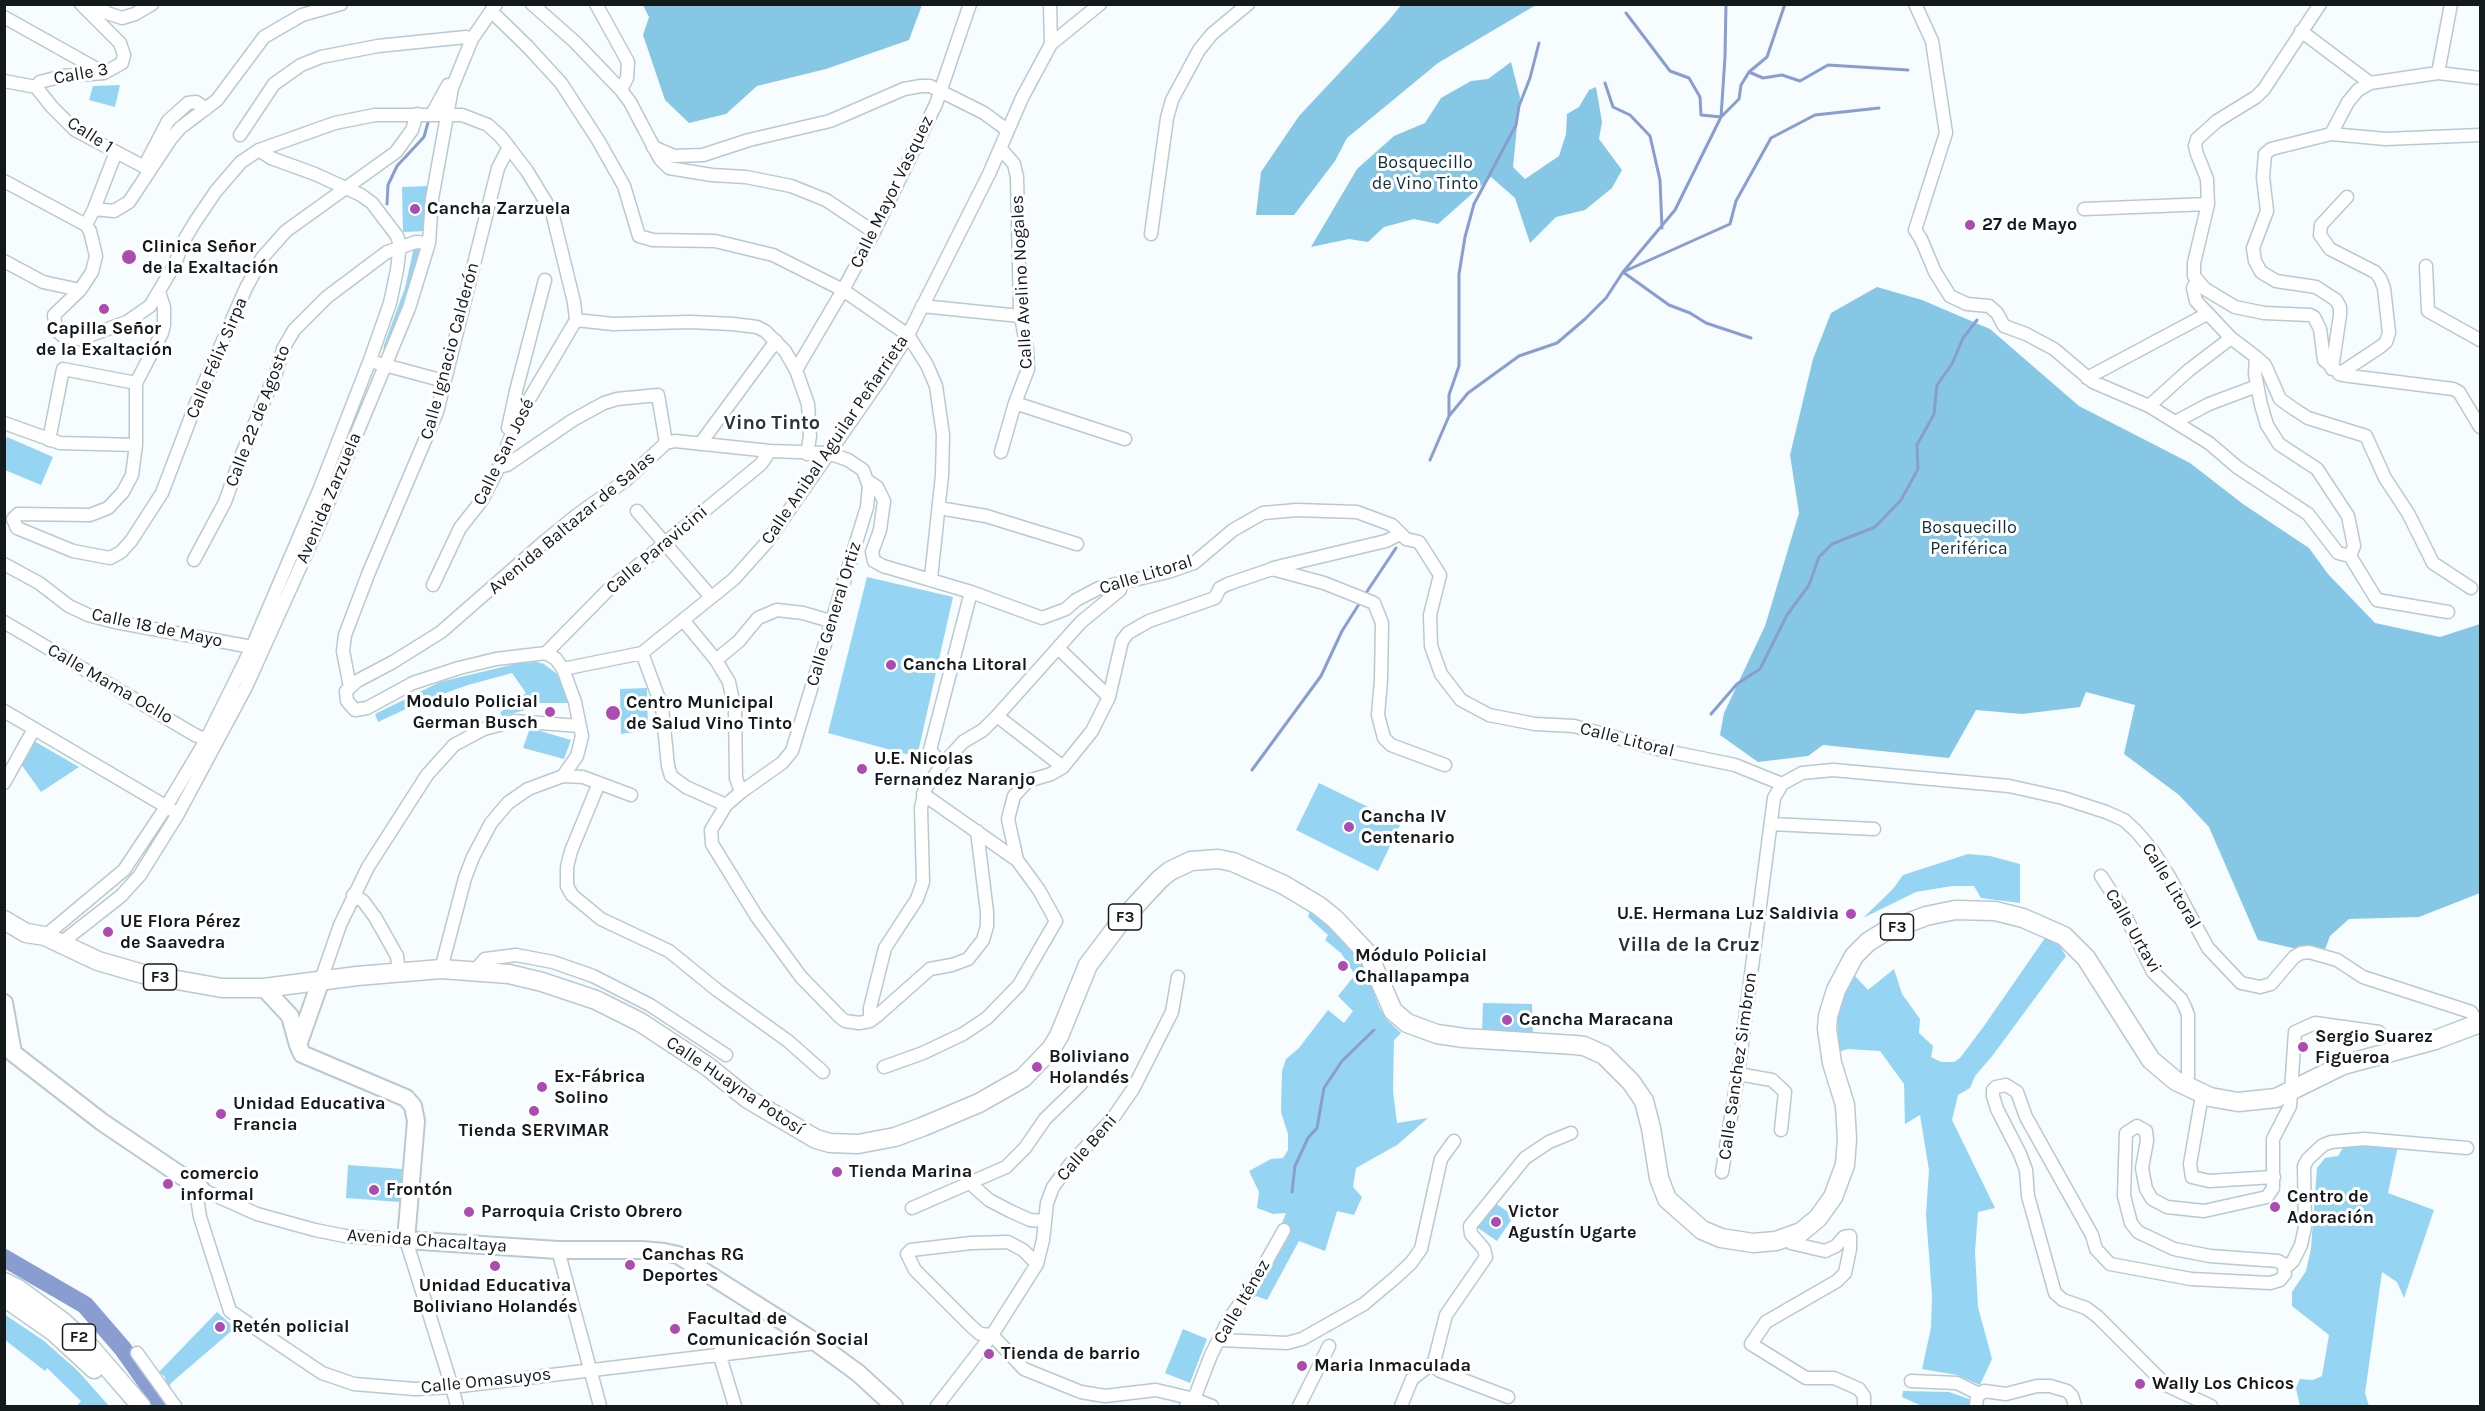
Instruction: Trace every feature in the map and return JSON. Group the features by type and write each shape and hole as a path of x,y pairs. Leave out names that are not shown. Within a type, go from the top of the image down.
{"highway":[{"name":"Calle Huayna Potosí","path":"4,906 53,939 99,961 143,974 222,988 264,988 321,980 441,969 475,970 542,981 596,1000 640,1022 707,1066 748,1099 816,1139 848,1144 869,1143 922,1127 979,1103 1023,1078 1043,1059 1055,1043 1088,965 1122,920 1170,871 1191,861 1218,859 1233,862 1284,885 1319,906 1335,919 1368,954 1393,1011 1407,1023 1437,1034 1455,1037 1584,1046 1605,1055 1631,1082 1644,1101 1661,1186 1667,1200 1702,1230 1721,1238 1754,1243 1788,1238 1802,1232 1818,1218 1833,1197 1842,1177 1846,1139 1845,1104 1832,1063 1827,1029 1828,1016 1836,990 1854,956 1868,942 1884,932 1926,916 1955,910 2011,914 2064,936 2077,946 2151,1060 2182,1085 2202,1095 2238,1102 2276,1098 2343,1065 2435,1040 2480,1024"},
{"name":"Calle Huayna Potosí","path":"4,920 26,933 53,939"},
{"name":"F2","path":"4,1282 63,1322 90,1347 141,1407"},
{"name":"F2","path":"4,1297 54,1332 81,1355 127,1407"}],"main road":[{"path":"298,1045 321,980"},
{"path":"264,988 290,1016 302,1054 406,1098 413,1106 416,1121 406,1240"},
{"name":"Avenida Chacaltaya","path":"4,1003 13,1053 102,1122 201,1189"},
{"name":"Avenida Chacaltaya","path":"406,1240 558,1250 642,1250 678,1256 817,1343 858,1373 894,1407"}],"street":[{"name":"Calle 3","path":"36,87 40,82 63,76 104,73 122,63 123,49 81,4"},
{"path":"96,4 114,16 122,18 135,14 152,4"},
{"path":"94,209 114,211 129,202 168,120 188,103 196,102 206,109 217,100 264,37 302,15 341,4"},
{"path":"532,4 575,42 621,90 630,102 660,159 669,168 746,177 791,186 826,200 874,232"},
{"path":"596,4 628,62 627,78 621,90"},
{"name":"Calle Mayor Vasquez","path":"796,370 874,232 936,104 970,4"},
{"path":"1050,4 1051,44"},
{"name":"Calle Anibal Aguilar Peñarrieta","path":"563,669 642,653 734,579 767,542 908,336 1051,44 1100,4"},
{"path":"1151,234 1167,118 1172,100 1199,50 1212,34 1248,4"},
{"path":"1916,4 1932,41 1946,133 1915,230 1935,272 1950,296 1967,304 1989,306 1997,313 2004,326 2026,334 2054,349 2087,378 2149,406 2177,421 2209,443 2237,467 2308,514 2338,553 2350,556 2377,600 2448,612"},
{"path":"2320,4 2256,97 2217,121 2197,140 2195,146 2197,154 2207,179 2208,204 2194,263 2197,281 2193,288 2194,296 2206,314 2265,365 2280,399 2308,418 2366,436 2385,478 2408,513 2433,563 2471,588"},
{"path":"2438,74 2451,4"},
{"path":"492,7 561,83 598,140 624,186 639,236 653,240 715,241 772,255 843,290 908,336 927,365 936,387 943,435 939,508 931,578"},
{"name":"Avenida Zarzuela","path":"53,939 124,870 246,687 316,532 409,308 429,243 432,199 452,88 469,38 492,7"},
{"path":"4,17 104,73"},
{"path":"2301,31 2370,83"},
{"path":"240,135 274,84 301,65 321,57 378,46 469,38 432,114"},
{"path":"2331,134 2353,96 2370,83 2438,74 2481,78"},
{"path":"4,81 36,87"},
{"path":"653,147 674,156 702,155 749,140 830,121 904,89 921,86 940,91 984,113 1008,130"},
{"name":"Calle 1","path":"36,87 75,130 147,168"},
{"name":"Calle Félix Sirpa","path":"136,445 132,475 123,492 108,508 90,515 21,514 14,517 14,524 30,534 73,551 110,558 121,552 131,541 162,493 200,393 246,288 262,258 286,231 396,152 412,130 417,114"},
{"path":"4,181 86,225 95,246 96,263 80,290 54,315 56,330 63,336 80,339 127,322 150,306 175,264 183,242 200,214 241,162 259,150 290,137 359,117 462,114 488,125 509,147 539,188 552,212 574,302 576,320 613,324 690,322 747,325 765,331 776,341 796,370 807,404 810,436 807,453 828,453 856,465 863,470 868,482"},
{"path":"2336,371 2340,307 2336,300 2316,287 2285,284 2269,278 2261,272 2255,261 2253,248 2267,211 2263,177 2265,154 2271,149 2331,134 2386,139 2481,135"},
{"name":"Calle Ignacio Calderón","path":"350,687 343,651 345,635 369,572 429,435 498,168 509,147"},
{"name":"Calle Avelino Nogales","path":"1001,149 1014,164 1017,177 1020,316 1027,349 1028,369 1001,452"},
{"path":"259,150 271,158 315,174 372,203 397,236 400,245 416,242 429,243"},
{"path":"86,225 116,152"},
{"path":"2336,371 2380,348 2386,342 2389,333 2384,288 2380,278 2375,272 2330,249 2320,235 2321,225 2347,197"},
{"path":"2084,209 2208,204"},
{"name":"Avenida Zarzuela","path":"53,939 131,887 154,855 178,814 252,647 370,360 390,303 398,270 400,245"},
{"name":"Calle 22 de Agosto","path":"194,560 215,525 225,502 289,336 327,297 381,256 400,245"},
{"path":"4,261 43,282 80,290"},
{"path":"2426,266 2428,311 2481,340"},
{"path":"511,434 508,427 544,280"},
{"path":"2197,281 2235,307 2264,313 2314,316 2319,322 2324,360 2336,371 2453,389 2459,392 2481,427"},
{"path":"4,423 49,440 77,444 136,445 136,383 162,333 164,307 159,292"},
{"path":"922,306 1020,316"},
{"path":"2087,378 2206,314"},
{"name":"Calle San José","path":"433,585 460,528 482,500 531,395 576,320"},
{"path":"2149,406 2189,370 2232,338"},
{"path":"700,444 776,341"},
{"path":"2256,357 2258,386 2267,425 2278,444 2317,469 2348,516 2354,546 2350,556"},
{"path":"370,360 383,366 444,381"},
{"path":"49,440 63,369 136,383"},
{"path":"2177,421 2209,404 2258,386"},
{"path":"499,467 507,465 573,420 604,403 658,395 666,443"},
{"path":"1016,403 1125,439"},
{"name":"Avenida Baltazar de Salas","path":"350,687 441,632 545,541 626,480 666,443 807,453"},
{"name":"Calle Paravicini","path":"546,653 608,590 761,464 770,451"},
{"name":"Calle Litoral","path":"868,482 877,487 884,501 880,530 872,552 874,561 883,567 931,578 1042,618 1066,609 1076,600 1099,588 1168,572 1194,563 1240,525 1263,513 1278,510 1357,512 1392,525 1406,539 1419,542 1440,575 1430,615 1431,646 1441,674 1461,700 1489,716 1535,724 1574,726 1662,750 1735,765 1782,784 1802,773 1833,770 2009,786 2063,798 2124,820 2136,831 2170,878 2208,948 2241,983 2260,987 2271,984 2294,957 2301,953 2316,953 2337,960 2363,977 2471,1012 2480,1024"},
{"name":"Calle General Ortiz","path":"868,482 867,507 830,621 792,751 782,763 726,805 711,830 712,844 757,917 801,977 840,1017 851,1023 870,1021"},
{"path":"939,508 986,516 1077,544"},
{"path":"636,511 711,597"},
{"path":"1017,860 1008,819 1014,796 1028,781 1051,774 1063,767 1092,731 1109,697 1122,641 1128,633 1149,621 1215,598 1220,588 1228,584 1272,569 1386,541 1400,534"},
{"name":"Calle 18 de Mayo","path":"4,564 39,583 69,606 88,615 252,647"},
{"path":"1272,569 1324,583 1372,601 1378,607 1382,623 1381,680 1378,703 1382,732 1391,745 1444,765"},
{"path":"870,1021 870,1008 885,948 917,899 923,882 923,794 942,765 963,742 983,730 997,716 1081,622 1120,590 1121,582"},
{"path":"942,765 930,750 970,591"},
{"path":"716,660 739,641 758,618 777,610 803,613 830,621"},
{"path":"683,621 716,660 729,682 734,699 736,778 741,792"},
{"name":"Calle Mama Ocllo","path":"4,622 211,742"},
{"path":"1058,648 1109,697"},
{"path":"350,687 346,691 347,701 355,710 367,708 413,683 459,668 496,659 546,653 556,659 563,669 582,736 573,764 563,776"},
{"path":"642,653 662,707 671,776 686,787 726,805"},
{"path":"4,711 178,814"},
{"path":"997,716 1063,767"},
{"path":"321,980 352,895 401,813 427,775 454,745 484,729 514,721 579,726"},
{"path":"4,783 34,729"},
{"path":"441,969 465,878 484,833 499,813 520,794 541,783 563,776 583,777 631,795"},
{"path":"599,783 571,851 567,867 567,886 572,895 601,919 669,951 717,990 788,1041 823,1072"},
{"name":"Calle Sanchez Simbron","path":"1722,1172 1738,1074 1774,798 1782,784"},
{"path":"884,1067 953,1039 987,1018 1019,985 1056,921 1039,890 1017,860 923,794"},
{"path":"1771,824 1874,829"},
{"path":"870,1021 930,969 968,959 983,940 987,926 987,912 977,831"},
{"name":"Calle Urtavi","path":"2101,876 2121,907 2153,972 2181,999 2185,1007 2188,1015 2188,1076 2182,1085"},
{"path":"352,895 363,901 375,917 394,949 399,972"},
{"path":"475,970 485,959 516,955 553,962 593,976 650,1005 726,1055"},
{"name":"Calle Beni","path":"937,1407 992,1335 1037,1264 1043,1240 1047,1203 1059,1177 1113,1118 1133,1089 1172,1012 1178,977"},
{"path":"2211,1407 2166,1385 2098,1317 2086,1308 2063,1300 2055,1293 2028,1196 2026,1170 1997,1108 1993,1090 2006,1085 2017,1092 2026,1117 2091,1234 2096,1249 2110,1264 2191,1279 2270,1283 2280,1280 2285,1274 2283,1263 2210,1256 2174,1249 2138,1232 2131,1223 2126,1210 2124,1138 2130,1129 2137,1126 2144,1128 2147,1141 2142,1168 2146,1189 2152,1199 2167,1207 2204,1211 2267,1197 2272,1193 2274,1177 2273,1139 2290,1106 2295,1032 2315,1023 2379,1032"},
{"path":"1738,1074 1772,1080 1785,1092 1781,1130"},
{"path":"912,1208 971,1184 1014,1160 1045,1119 1081,1084"},
{"path":"2202,1095 2190,1164 2192,1177 2209,1181 2274,1177"},
{"path":"1401,1407 1412,1379 1436,1358 1446,1315 1486,1256 1484,1249 1471,1234 1470,1226 1525,1158 1548,1142 1571,1133"},
{"path":"2285,1268 2293,1261 2297,1253 2305,1227 2304,1166 2323,1144 2364,1139 2467,1148"},
{"path":"1220,1340 1292,1342 1364,1304 1411,1263 1421,1249 1441,1159 1454,1141"},
{"path":"971,1184 989,1200 1010,1211 1030,1220 1045,1221"},
{"name":"Avenida Chacaltaya","path":"201,1189 257,1214 296,1226 345,1236 406,1240"},
{"name":"Calle Omasuyos","path":"201,1189 197,1198 200,1216 232,1314 322,1373 354,1384 415,1389 452,1387 719,1353 817,1343"},
{"name":"Calle Iténez","path":"1190,1403 1229,1318 1255,1281 1284,1230"},
{"path":"1788,1238 1791,1243 1825,1251 1836,1246 1844,1237 1850,1236 1846,1269 1842,1278 1766,1322 1751,1344 1806,1378 1834,1378 1859,1389 1864,1396 1864,1407"},
{"path":"406,1240 457,1407"},
{"path":"1037,1264 1023,1250 1008,1242 970,1243 907,1251 908,1260 915,1269 970,1325 980,1334 992,1335 1024,1369 1081,1392 1105,1396 1156,1390 1190,1403 1212,1407"},
{"path":"558,1250 600,1407"},
{"path":"1299,1407 1329,1346"},
{"path":"137,1353 175,1407"},
{"path":"719,1353 735,1407"},
{"path":"1431,1364 1440,1371 1508,1397"},
{"path":"1911,1381 1957,1383 1977,1400 1987,1391 2006,1394 2037,1386 2050,1386 2067,1391 2072,1396 2075,1407"}],"shaded area":[{"path":"120,85 115,107 89,100 93,86"},
{"name":"Cancha Zarzuela","path":"427,186 428,231 403,232 402,187"},
{"path":"414,247 425,248 388,355 383,353 384,345 405,288"},
{"path":"7,437 53,457 41,485 5,470"},
{"name":"Cancha Litoral","path":"867,577 953,597 917,757 828,733"},
{"path":"519,663 544,664 557,674 565,689 568,703 536,703 529,709 503,716 500,714 502,711 526,693 512,673 423,701 378,722 375,714 440,682"},
{"path":"647,688 648,730 621,734 620,689"},
{"path":"530,728 571,740 564,759 523,748"},
{"path":"34,741 79,767 41,792 21,764"},
{"name":"Cancha IV Centenario","path":"1319,783 1401,823 1378,871 1296,830"},
{"path":"1968,854 1990,856 2020,864 2020,903 1981,898 1974,886 1952,886 1916,892 1863,918 1893,889 1903,875"},
{"path":"1310,910 1350,943 1368,975 1379,1007 1387,1020 1401,1033 1394,1040 1393,1091 1397,1123 1428,1118 1397,1145 1356,1168 1353,1187 1362,1197 1354,1215 1337,1211 1325,1251 1299,1241 1267,1300 1256,1296 1234,1311 1267,1261 1286,1213 1273,1214 1257,1208 1259,1192 1249,1171 1271,1159 1283,1158 1288,1150 1288,1134 1281,1112 1282,1071 1286,1059 1299,1048 1328,1010 1344,1023 1353,1011 1338,996 1355,975 1341,953 1325,940 1328,935 1308,917"},
{"path":"2045,938 2058,943 2066,956 1975,1076 1970,1088 1958,1095 1952,1120 1995,1208 1978,1212 1975,1252 1978,1307 1992,1359 1980,1385 1957,1375 1922,1369 1931,1328 1932,1295 1926,1215 1929,1170 1920,1115 1905,1124 1904,1084 1880,1051 1848,1049 1839,1052 1837,1019 1842,1001 1854,975 1868,990 1894,969 1902,994 1920,1019 1919,1033 1933,1046 1931,1057 1941,1062 1954,1062 1960,1058 1984,1026"},
{"name":"Cancha Maracana","path":"1483,1003 1532,1004 1533,1034 1482,1033"},
{"path":"2345,1144 2398,1146 2388,1193 2434,1210 2404,1298 2397,1282 2382,1272 2365,1393 2369,1406 2300,1406 2296,1388 2300,1379 2313,1380 2322,1376 2329,1335 2292,1306 2292,1292 2306,1271 2311,1249 2317,1168 2325,1158 2338,1156"},
{"name":"Frontón","path":"348,1165 402,1169 400,1202 346,1198"},
{"name":"Victor Agustín Ugarte","path":"1495,1203 1514,1216 1497,1241 1478,1228"},
{"path":"217,1312 235,1328 171,1383 168,1391 165,1377 159,1372"},
{"path":"4,1314 44,1341 78,1371 109,1406 77,1406 81,1401 47,1368 45,1371 5,1340"},
{"path":"1183,1329 1207,1339 1190,1383 1165,1373"},
{"path":"1903,1391 1949,1392 1969,1399 1972,1406 1922,1406 1902,1397"}],"green space":[{"path":"643,5 922,5 909,40 826,69 757,86 726,114 689,123 665,100 643,35 649,17"},
{"name":"Bosquecillo de Vino Tinto","path":"1401,5 1536,5 1438,63 1347,138 1335,161 1294,215 1256,215 1261,172 1299,116"},
{"name":"Bosquecillo de Vino Tinto","path":"1511,62 1520,97 1513,167 1525,179 1559,156 1566,134 1567,114 1579,107 1589,90 1596,87 1602,122 1599,139 1622,170 1612,188 1585,210 1556,217 1530,243 1515,198 1491,177 1438,224 1414,219 1384,227 1368,242 1349,239 1311,247 1357,169 1394,136 1425,123 1441,98 1471,81 1488,79"},
{"name":"Bosquecillo Periférica","path":"1877,287 1922,300 1990,329 2079,406 2190,463 2243,504 2309,548 2328,574 2375,623 2440,637 2480,624 2480,893 2419,917 2349,919 2330,936 2323,955 2258,940 2209,827 2179,795 2124,754 2135,705 2086,692 2080,707 2022,714 1976,710 1949,758 1823,745 1808,756 1758,762 1720,735 1724,713 1765,626 1799,513 1790,455 1813,359 1831,313"}],"waterway":[{"path":"1430,460 1449,416 1468,393 1519,356 1557,343 1585,319 1606,298 1623,272 1675,210 1721,117 1726,4"},
{"path":"1626,13 1670,71 1689,78 1700,97 1701,115 1721,117 1739,99 1741,85 1749,72 1767,57 1785,4"},
{"path":"1449,416 1449,395 1459,366 1459,274 1465,237 1474,204 1516,125 1519,106 1530,78 1539,43"},
{"path":"1749,72 1763,78 1782,75 1800,81 1828,65 1908,70"},
{"path":"1605,83 1613,107 1630,115 1650,136 1660,180 1662,228"},
{"path":"1751,338 1706,323 1690,313 1669,305 1623,272 1730,224 1736,201 1771,138 1815,115 1879,108"},
{"path":"387,204 388,185 397,166 424,137 429,119"},
{"path":"1711,714 1737,684 1760,669 1787,615 1809,585 1819,557 1832,544 1875,527 1901,500 1918,469 1917,445 1934,414 1937,385 1952,364 1963,338 1977,320"},
{"path":"1364,596 1396,548"},
{"path":"1252,770 1321,676 1342,631 1361,601"},
{"path":"1292,1192 1295,1166 1308,1138 1317,1128 1324,1088 1342,1061 1374,1030"},
{"path":"4,1258 85,1305 123,1349 163,1406"}],"place":[{"name":"Cancha Zarzuela","path":"415,209"},
{"name":"27 de Mayo","path":"1970,225"},
{"name":"Clinica Señor de la Exaltación","path":"129,257"},
{"name":"Capilla Señor de la Exaltación","path":"104,309"},
{"name":"Cancha Litoral","path":"891,665"},
{"name":"Modulo Policial German Busch","path":"550,712"},
{"name":"Centro Municipal de Salud Vino Tinto","path":"613,713"},
{"name":"U.E. Nicolas Fernandez Naranjo","path":"862,769"},
{"name":"Cancha IV Centenario","path":"1349,827"},
{"name":"U.E. Hermana Luz Saldivia","path":"1851,914"},
{"name":"UE Flora Pérez de Saavedra","path":"108,932"},
{"name":"Módulo Policial Challapampa","path":"1343,966"},
{"name":"Cancha Maracana","path":"1507,1020"},
{"name":"Sergio Suarez Figueroa","path":"2303,1047"},
{"name":"Boliviano Holandés","path":"1037,1067"},
{"name":"Ex-Fábrica Solino","path":"542,1087"},
{"name":"Tienda SERVIMAR","path":"534,1111"},
{"name":"Unidad Educativa Francia","path":"221,1114"},
{"name":"Tienda Marina","path":"837,1172"},
{"name":"comercio informal","path":"168,1184"},
{"name":"Frontón","path":"374,1190"},
{"name":"Centro de Adoración","path":"2275,1207"},
{"name":"Parroquia Cristo Obrero","path":"469,1212"},
{"name":"Victor Agustín Ugarte","path":"1496,1222"},
{"name":"Canchas RG Deportes","path":"630,1265"},
{"name":"Unidad Educativa Boliviano Holandés","path":"495,1266"},
{"name":"Retén policial","path":"220,1327"},
{"name":"Facultad de Comunicación Social","path":"675,1329"},
{"name":"Tienda de barrio","path":"989,1354"},
{"name":"Maria Inmaculada","path":"1302,1366"},
{"name":"Wally Los Chicos","path":"2140,1384"}],"district":[{"name":"Vino Tinto","path":"772,423"},
{"name":"Villa de la Cruz","path":"1689,945"}]}
